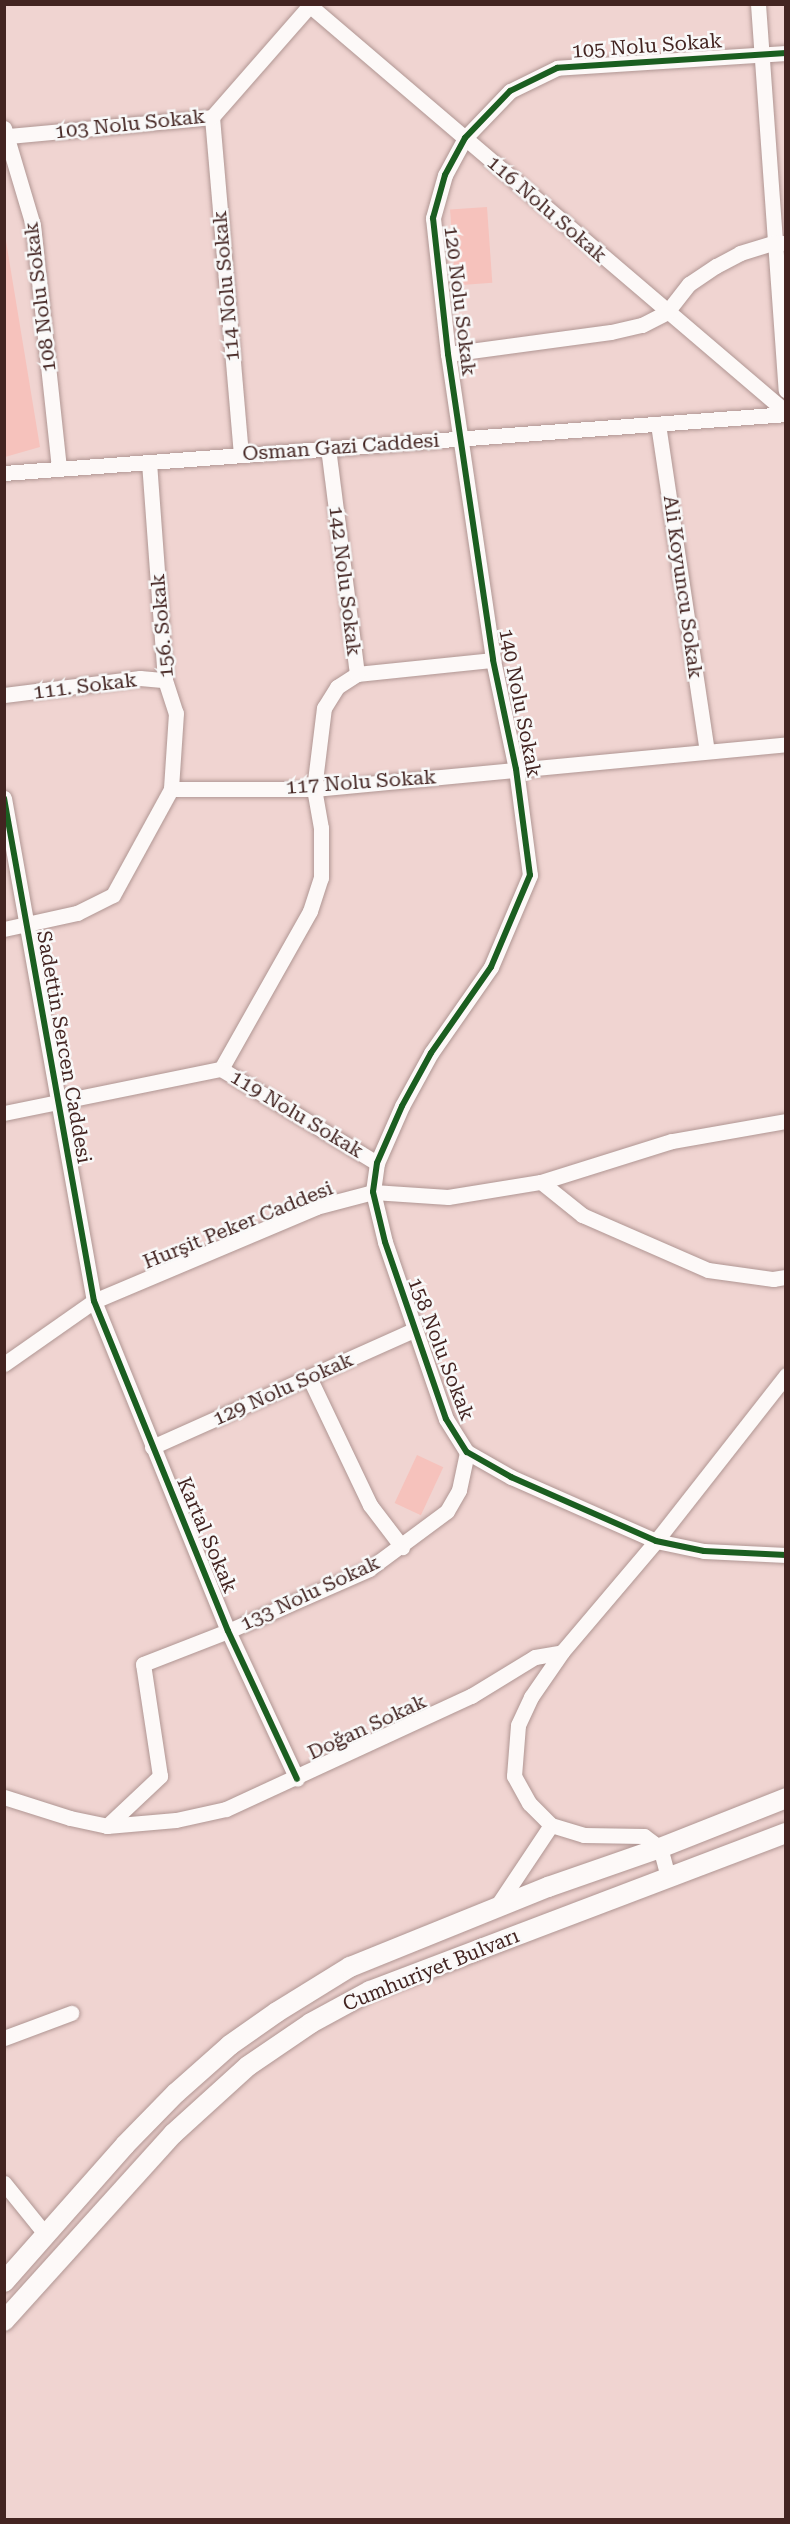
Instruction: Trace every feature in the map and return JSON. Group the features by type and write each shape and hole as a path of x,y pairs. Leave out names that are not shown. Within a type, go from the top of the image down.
{"main road":[{"name":"Cumhuriyet Bulvarı","path":"4,2282 176,2093 230,2045 350,1967 548,1887 660,1848 786,1798"},
{"name":"Cumhuriyet Bulvarı","path":"4,2321 173,2133 248,2066 311,2023 370,1991 786,1833"}],"street":[{"path":"758,4 780,243 786,390"},
{"name":"103 Nolu Sokak","path":"6,132 212,117 310,5"},
{"name":"116 Nolu Sokak","path":"310,5 786,413"},
{"name":"105 Nolu Sokak","path":"465,138 510,91 557,68 786,53"},
{"name":"114 Nolu Sokak","path":"212,117 241,455"},
{"name":"108 Nolu Sokak","path":"6,132 33,225 59,469"},
{"name":"120 Nolu Sokak","path":"462,438 448,354 433,218 445,175 465,138"},
{"path":"448,354 611,332 642,325 667,312 689,284 716,266 740,253 780,243"},
{"name":"Osman Gazi Caddesi","path":"4,473 786,413"},
{"name":"Ali Koyuncu Sokak","path":"658,424 706,750"},
{"name":"140 Nolu Sokak","path":"373,1192 377,1163 402,1106 431,1053 491,967 530,875 516,769 493,660 462,438"},
{"name":"142 Nolu Sokak","path":"221,1069 310,911 321,878 321,828 314,789 324,708 337,687 357,674 328,448"},
{"name":"156. Sokak","path":"149,462 165,680 176,713 171,789"},
{"path":"357,674 493,660"},
{"name":"111. Sokak","path":"4,695 140,678 165,680"},
{"name":"117 Nolu Sokak","path":"171,789 314,789 786,744"},
{"path":"4,929 77,913 113,895 171,789"},
{"name":"Sadettin Sercen Caddesi","path":"4,798 94,1301"},
{"name":"119 Nolu Sokak","path":"4,1113 221,1069 377,1163"},
{"name":"Hurşit Peker Caddesi","path":"4,1364 94,1301 316,1207 373,1192 448,1197 541,1182 672,1141 786,1121"},
{"path":"541,1182 582,1215 708,1270 773,1279 786,1277"},
{"name":"158 Nolu Sokak","path":"373,1192 385,1242 446,1419 467,1452 511,1477 656,1541 704,1551 786,1555"},
{"name":"Kartal Sokak","path":"94,1301 228,1631 297,1779"},
{"name":"129 Nolu Sokak","path":"152,1447 414,1330"},
{"path":"668,1877 660,1848 644,1836 584,1835 551,1825 529,1803 514,1776 514,1749 518,1725 531,1697 562,1652 656,1541 786,1376"},
{"path":"309,1377 370,1506 402,1547"},
{"name":"133 Nolu Sokak","path":"107,1826 160,1776 143,1664 228,1631 369,1569 402,1547 447,1511 459,1490 467,1452"},
{"name":"Doğan Sokak","path":"4,1797 70,1818 107,1826 176,1820 226,1809 297,1779 471,1696 535,1657 562,1652"},
{"path":"495,1909 551,1825"},
{"path":"4,2038 71,2013"},
{"path":"4,2183 46,2235"}],"shaded area":[{"path":"487,207 492,283 455,285 450,210"},
{"path":"4,229 40,447 5,457 4,457"},
{"path":"417,1455 443,1467 421,1515 395,1503"}],"cycle path":[{"path":"786,53 557,68 510,91 465,138 445,175 433,218 448,354 493,660 516,769 530,875 491,967 431,1053 402,1106 377,1163 373,1192 385,1242 446,1419 467,1452 511,1477 656,1541 704,1551 786,1555"},
{"path":"4,798 94,1301 228,1631 297,1779"}]}
